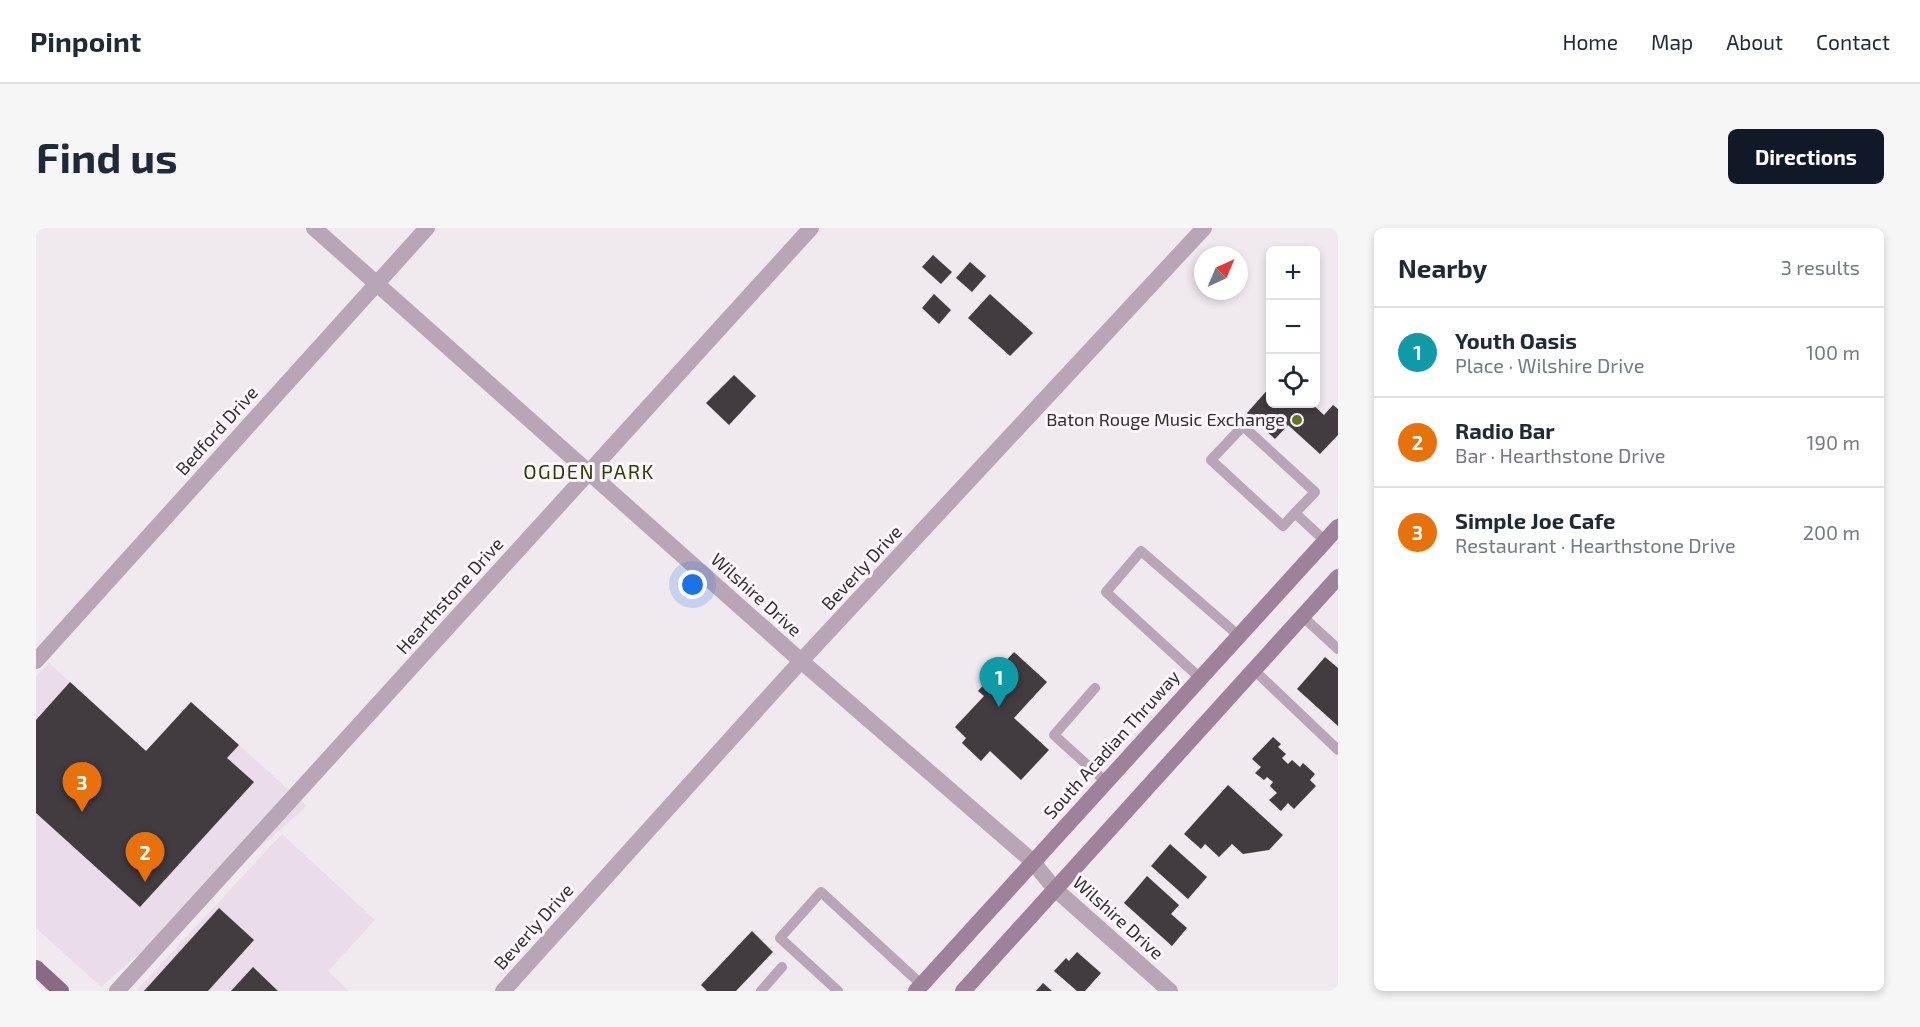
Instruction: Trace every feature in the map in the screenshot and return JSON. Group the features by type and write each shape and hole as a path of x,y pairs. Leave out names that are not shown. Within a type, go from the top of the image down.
{"main road":[{"name":"South Acadian Thruway","path":"919,988 1199,677 1338,527"},
{"path":"963,991 1338,577"},
{"path":"36,968 61,991"}],"street":[{"name":"Wilshire Drive","path":"314,228 801,662 1032,861 1055,888 1170,991"},
{"name":"Bedford Drive","path":"36,661 427,228"},
{"name":"Hearthstone Drive","path":"117,991 811,228"},
{"name":"Beverly Drive","path":"503,991 801,662 1204,228"}],"lane":[{"path":"1243,426 1315,492 1295,513 1283,526 1211,460 1243,426"},
{"path":"1295,513 1325,541"},
{"path":"1199,677 1106,592 1141,550 1238,635"},
{"path":"1302,616 1338,649"},
{"path":"1254,670 1338,750"},
{"path":"1095,688 1054,735 1106,782"},
{"path":"838,991 780,938 821,892 919,988"},
{"path":"761,991 782,968"}],"shaded area":[{"path":"49,663 146,751 191,702 307,806 101,987 36,928 36,677"},
{"path":"282,834 375,920 328,971 349,991 136,991"}],"building":[{"path":"933,255 952,272 941,284 922,267"},
{"path":"970,262 986,276 972,292 956,278"},
{"path":"934,294 951,310 939,324 922,308"},
{"path":"990,294 1033,333 1010,356 968,318"},
{"path":"734,375 756,396 729,425 706,403"},
{"name":"Baton Rouge Music Exchange","path":"1266,392 1266,408 1316,408 1324,415 1333,405 1338,409 1338,435 1320,454 1288,425 1275,439 1247,413"},
{"path":"1014,652 1047,682 1014,718 1049,750 1021,780 990,751 981,761 962,743 966,738 955,727 984,696 978,691"},
{"path":"1325,657 1338,668 1338,726 1297,689"},
{"path":"70,682 146,751 191,702 239,745 227,758 254,782 140,907 36,813 36,720"},
{"path":"1273,737 1281,744 1278,747 1286,754 1282,758 1288,764 1292,760 1300,767 1303,763 1315,774 1310,780 1316,786 1294,809 1288,803 1281,811 1269,800 1277,793 1270,786 1273,782 1267,777 1264,780 1255,773 1261,767 1252,759"},
{"path":"1228,785 1283,835 1269,850 1243,854 1232,844 1219,857 1205,844 1201,849 1184,834"},
{"path":"1170,844 1207,877 1188,899 1151,866"},
{"path":"1147,876 1179,905 1171,914 1187,928 1172,946 1124,903"},
{"path":"219,908 254,940 208,991 144,991"},
{"path":"752,931 773,952 736,991 707,991 701,985"},
{"path":"1077,952 1101,973 1085,991 1077,991 1054,971 1066,958 1069,961"},
{"path":"253,967 278,991 231,991"},
{"path":"1043,983 1052,991 1036,991"}],"place":[{"name":"Baton Rouge Music Exchange","path":"1297,420"},
{"name":"Youth Oasis","path":"999,707"},
{"name":"Simple Joe Cafe","path":"82,812"},
{"name":"Radio Bar","path":"145,882"}],"district":[{"name":"OGDEN PARK","path":"589,472"}]}
